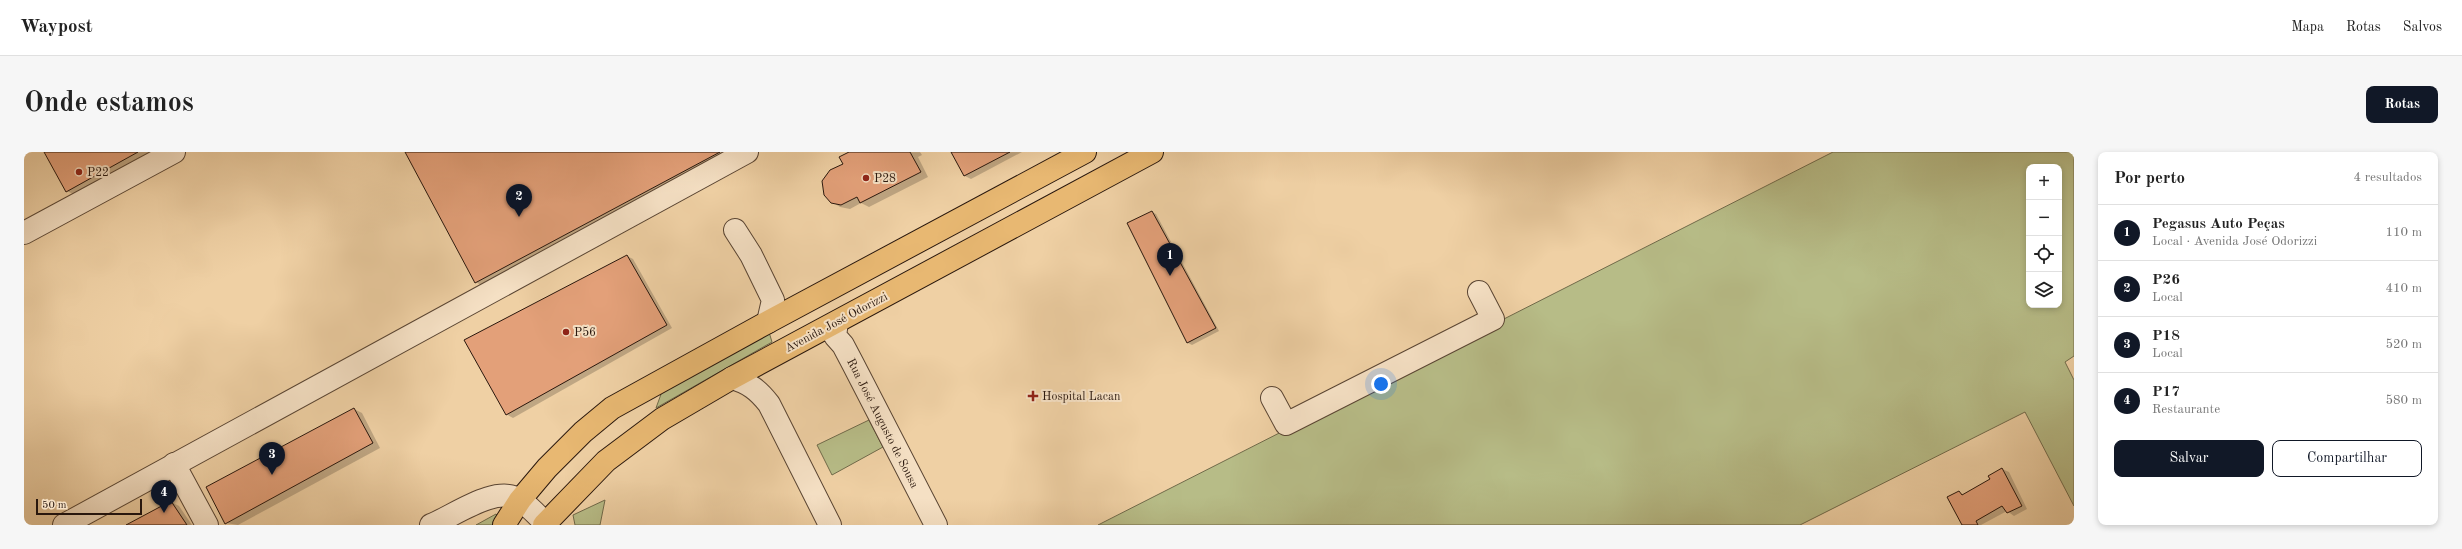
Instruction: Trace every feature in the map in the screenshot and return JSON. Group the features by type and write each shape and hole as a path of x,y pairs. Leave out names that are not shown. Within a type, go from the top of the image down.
{"main road":[{"path":"504,525 520,500 547,468 583,432 612,408 768,322 786,299 1085,152"},
{"name":"Avenida José Odorizzi","path":"545,524 606,461 662,419 732,378 1152,152"}],"street":[{"path":"24,233 174,152"},
{"path":"64,525 747,152"},
{"path":"735,230 751,255 786,299 768,322"},
{"path":"1272,398 1286,424 1416,359 1492,319 1479,292"},
{"name":"Rua José Augusto de Sousa","path":"837,322 835,336 843,345 936,525"},
{"path":"732,378 746,382 757,389 769,404 830,525"},
{"path":"174,464 207,525"},
{"path":"440,523 496,495 507,496 520,500 545,524"}],"green space":[{"path":"1833,152 2074,152 2074,356 2065,362 2074,380 2074,506 2025,412 1800,525 1098,525"},
{"path":"769,332 772,342 656,408 664,386"},
{"path":"869,420 883,447 832,475 817,445"},
{"path":"605,500 600,525 575,525 573,515"},
{"path":"496,514 498,516 494,525 476,525"}],"building":[{"name":"P22","path":"44,152 138,152 66,192"},
{"path":"405,152 720,152 475,283"},
{"name":"P28","path":"849,152 910,152 921,172 860,203 857,197 841,205 831,203 824,195 822,181 830,170 843,164 839,157"},
{"path":"951,152 1010,152 964,176"},
{"path":"1152,211 1216,328 1187,343 1127,223"},
{"name":"P56","path":"627,255 667,325 506,415 464,340"},
{"path":"354,408 373,443 225,524 206,487"},
{"path":"2002,468 2022,506 2007,513 2002,506 1976,521 1978,525 1962,525 1947,497 1959,491 1962,495 1990,479 1988,476"},
{"path":"171,501 187,525 126,525"}],"place":[{"name":"P22","path":"79,172"},
{"name":"P28","path":"866,178"},
{"name":"P26","path":"519,217"},
{"name":"Pegasus Auto Peças","path":"1170,276"},
{"name":"P56","path":"566,332"},
{"name":"Hospital Lacan","path":"1033,396"},
{"name":"P18","path":"272,475"},
{"name":"P17","path":"164,513"}]}
